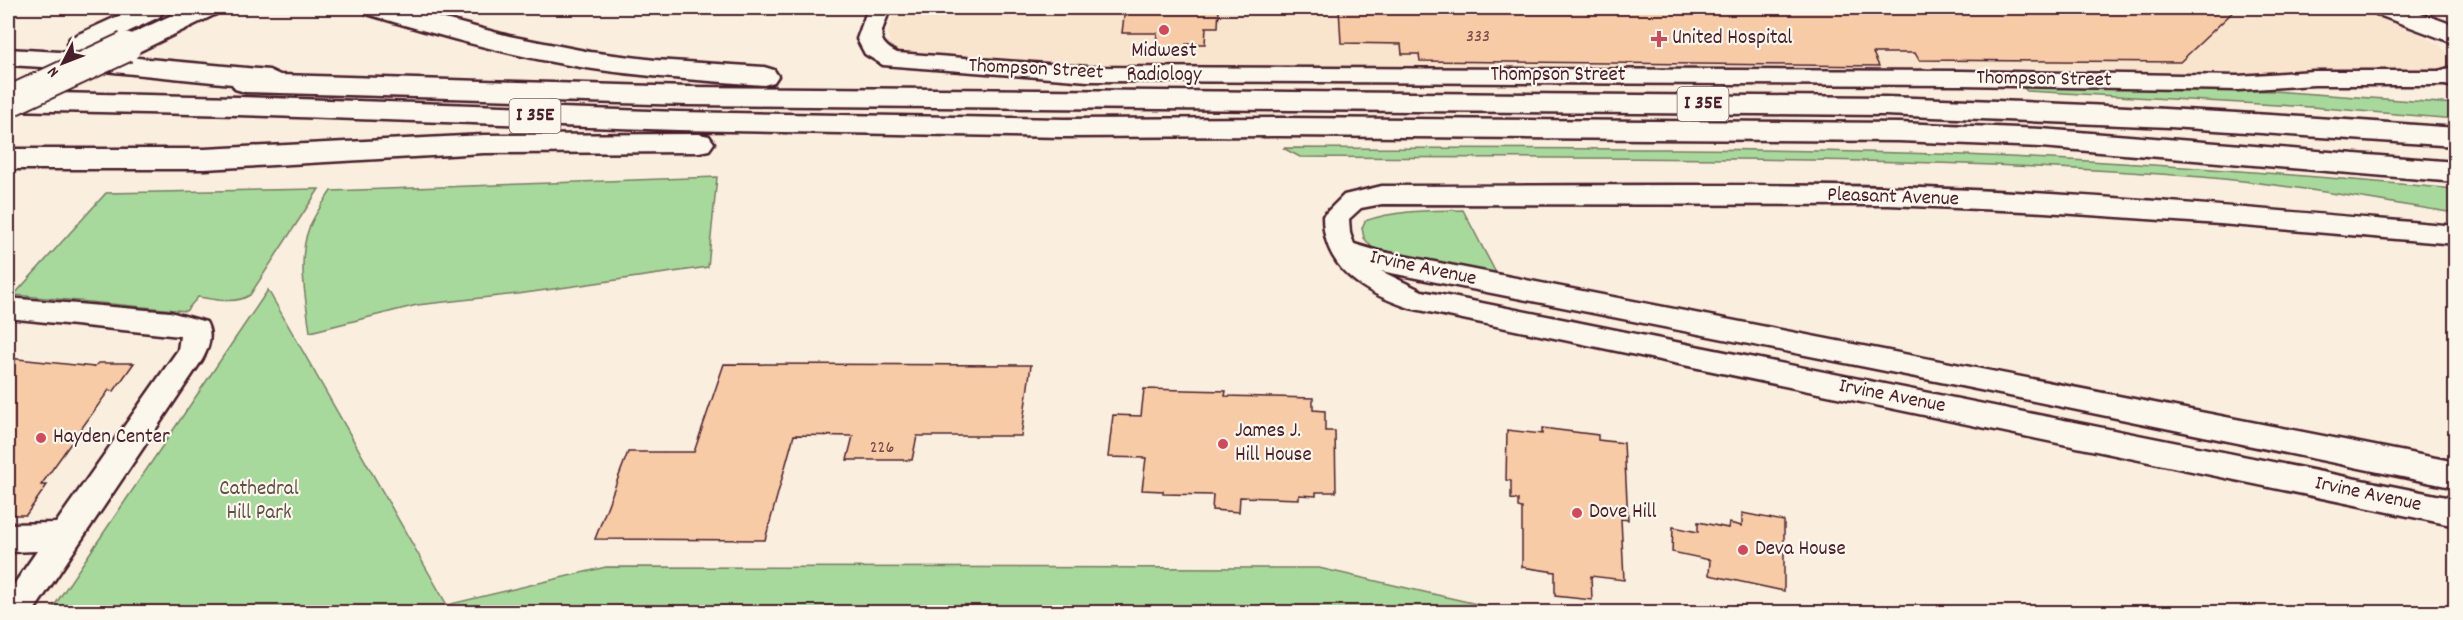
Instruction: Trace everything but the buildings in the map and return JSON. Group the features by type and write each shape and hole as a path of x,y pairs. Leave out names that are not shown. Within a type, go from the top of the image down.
{"main road":[{"path":"8,78 157,8"},
{"path":"8,101 207,8"},
{"path":"376,8 494,41 591,60 682,70 879,85 950,98"},
{"path":"2385,8 2451,37"},
{"path":"8,57 94,62 333,86"},
{"name":"I 35E","path":"8,78 688,96 1735,104 2028,110 2291,124 2456,137"},
{"name":"I 35E","path":"8,101 238,106 678,121 1064,128 1282,126 1899,132 2041,138 2456,172"},
{"path":"8,159 205,159 484,144 857,141 1064,128"}],"street":[{"name":"Thompson Street","path":"879,8 869,39 873,48 891,60 903,63 1088,74 1962,78 2238,83 2328,92 2454,82"},
{"name":"Pleasant Avenue","path":"1336,216 1353,201 1382,195 1867,196 2045,203 2456,235"},
{"name":"Irvine Avenue","path":"1336,216 1336,237 1344,252 1372,281 1387,290 1420,301 2456,513"},
{"name":"Irvine Avenue","path":"1344,252 1377,261 2456,475"},
{"path":"8,308 170,323 196,330 192,352 14,612"},
{"path":"8,538 66,537"}],"shaded area":[{"name":"United Hospital","path":"896,8 2355,8 2415,32 2440,45 2449,55 2451,63 2442,72 2426,74 2149,74 2128,71 1939,66 1926,71 1083,68 913,58 891,49 888,33"}],"green space":[{"path":"2021,85 2273,91 2455,104 2455,119 2311,107 2027,91"},
{"path":"1283,148 1825,151 2110,162 2455,189 2455,213 2266,184 2202,177 2089,170 1977,164 1751,159 1300,157"},
{"path":"717,177 708,267 518,294 417,305 310,332 303,266 305,240 313,218 331,191"},
{"path":"319,189 250,295 244,298 224,300 198,297 186,311 14,295 106,193"},
{"path":"1463,210 1496,273 1373,249 1364,238 1362,228 1365,221 1377,217 1414,212"},
{"name":"Cathedral Hill Park","path":"268,290 447,605 606,567 1319,568 1512,612 50,612"}],"place":[{"name":"Midwest Radiology","path":"1164,30"},
{"name":"United Hospital","path":"1659,39"},
{"name":"Hayden Center","path":"41,438"},
{"name":"James J. Hill House","path":"1223,444"},
{"name":"Dove Hill","path":"1577,513"},
{"name":"Deva House","path":"1743,550"}]}
